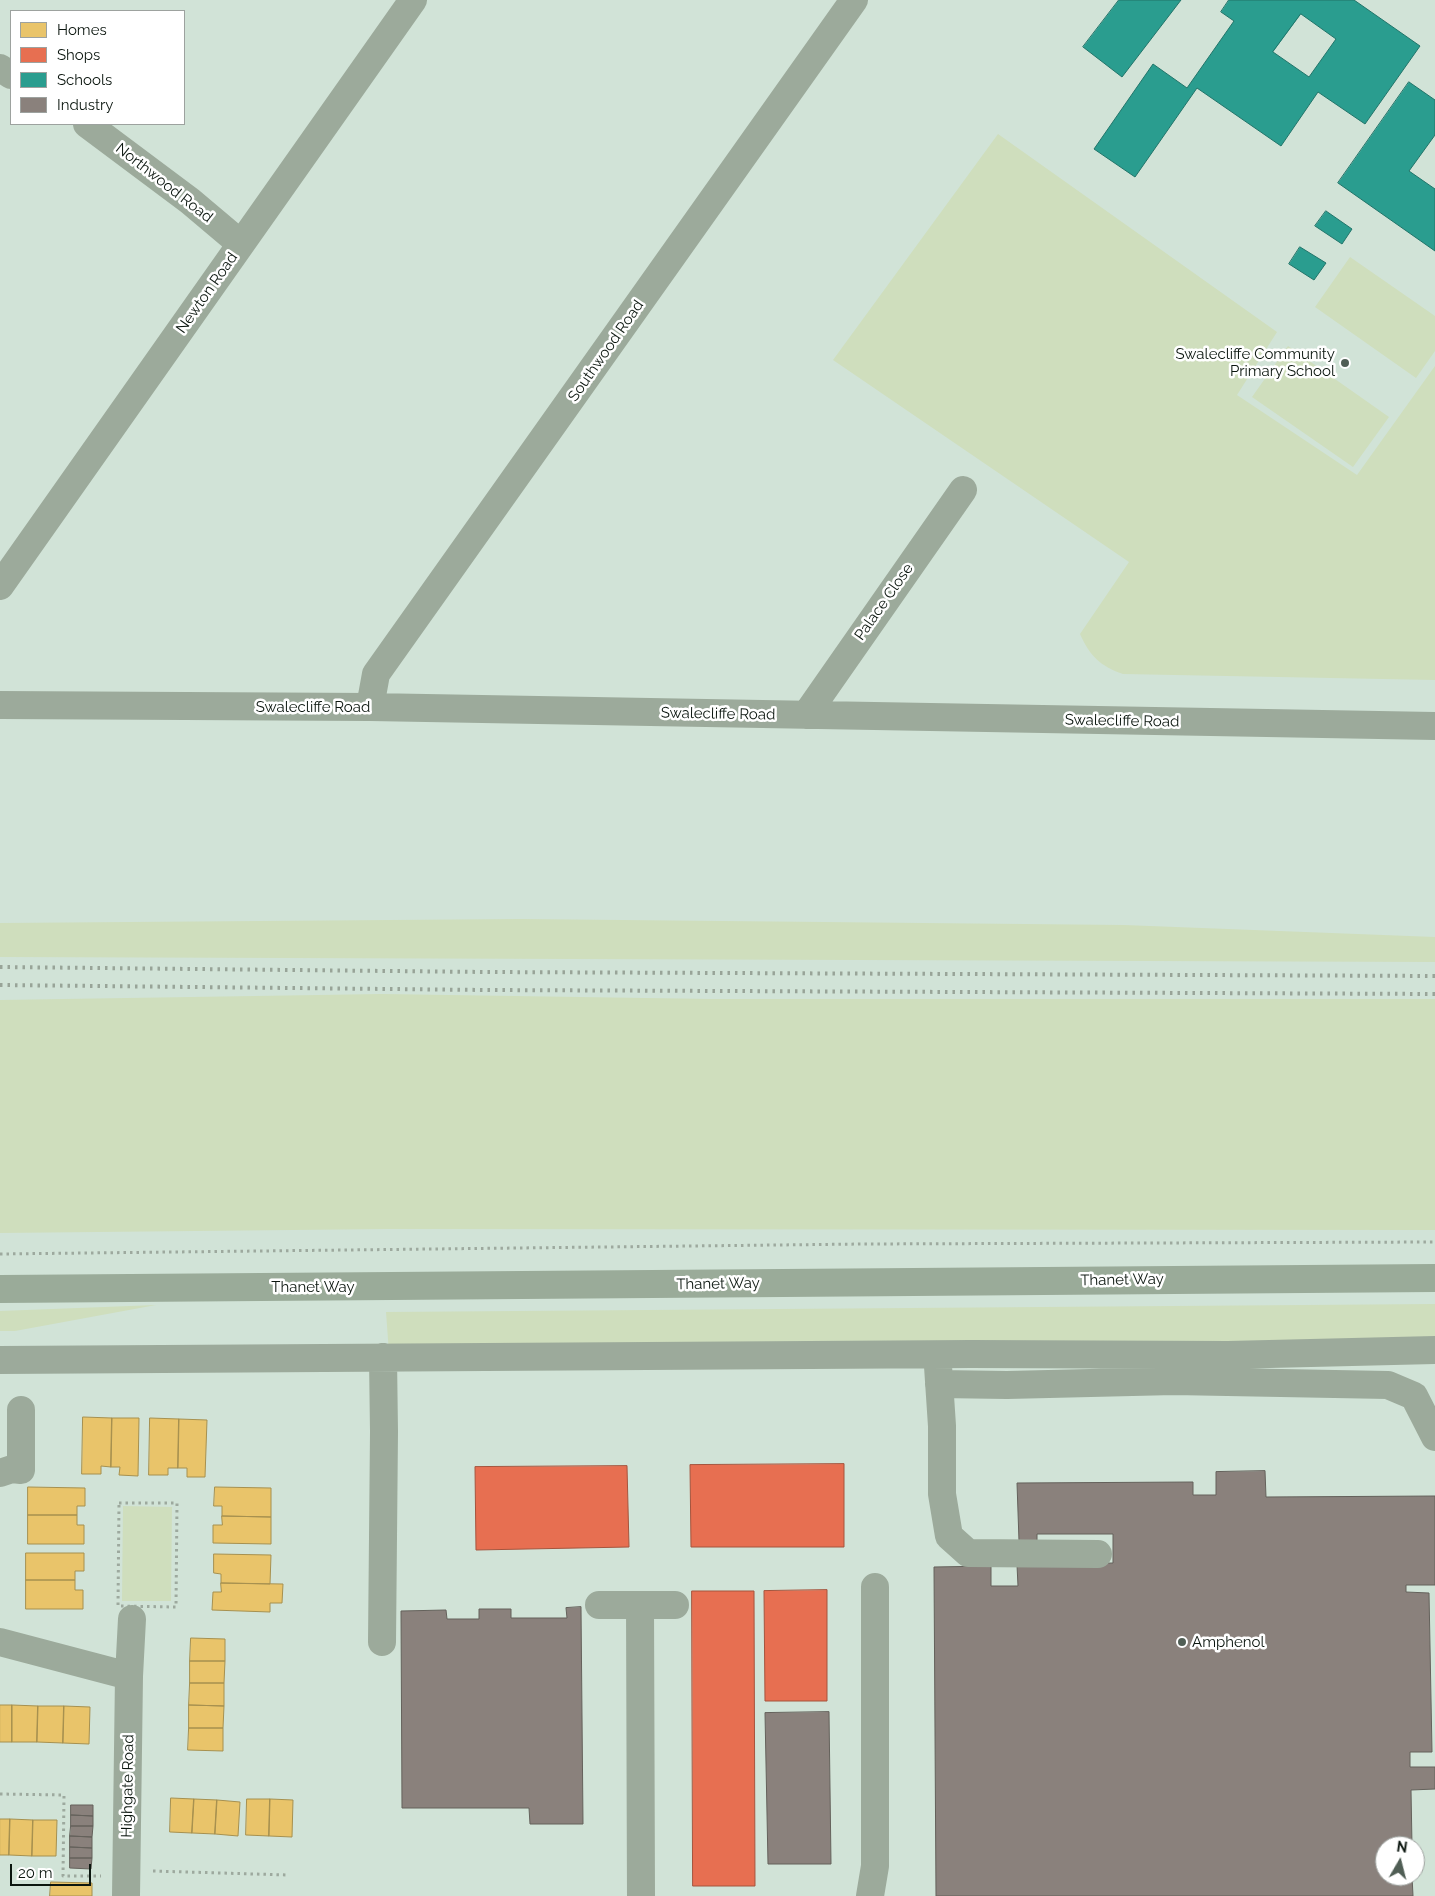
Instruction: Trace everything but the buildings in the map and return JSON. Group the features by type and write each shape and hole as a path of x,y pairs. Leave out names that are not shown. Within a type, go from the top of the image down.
{"main road":[{"name":"Thanet Way","path":"0,1289 1435,1278"}],"street":[{"name":"Newton Road","path":"0,586 413,0"},
{"name":"Southwood Road","path":"370,707 376,674 854,0"},
{"name":"Northwood Road","path":"88,125 190,201 241,244"},
{"name":"Palace Close","path":"806,715 961,489"},
{"name":"Swalecliffe Road","path":"0,705 370,707 1435,726"},
{"path":"0,1360 1228,1355 1435,1350"},
{"path":"937,1355 942,1426 942,1494 948,1536 968,1553 1098,1554"},
{"path":"382,1642 383,1357"},
{"path":"939,1384 1174,1381 1388,1385 1414,1396 1435,1438"},
{"path":"0,1473 12,1469 21,1470 21,1410"},
{"path":"870,1896 875,1866 875,1587"},
{"path":"599,1605 675,1605"},
{"path":"640,1605 641,1896"},
{"name":"Highgate Road","path":"126,1881 129,1676 132,1619"},
{"path":"0,1642 129,1676"}],"path":[{"path":"0,1254 863,1244 1435,1242"},
{"path":"119,1503 177,1503 176,1607 118,1606 119,1503"},
{"path":"0,1794 64,1796 63,1876 126,1881 288,1875"}],"green space":[{"path":"998,134 1277,332 1237,395 1357,475 1435,366 1435,680 1123,674 1102,664 1092,654 1080,634 1129,562 833,360"},
{"path":"1350,257 1435,316 1435,351 1416,378 1315,307"},
{"path":"1288,346 1389,417 1353,467 1252,397"},
{"path":"521,919 1124,925 1435,937 1435,962 0,957 0,923"},
{"path":"382,994 711,999 1435,999 1435,1230 389,1229 0,1233 0,1000"},
{"path":"1435,1304 1435,1343 389,1353 386,1312"},
{"path":"156,1305 15,1331 0,1331 0,1311"},
{"path":"123,1506 172,1507 171,1601 122,1601"}],"railway":[{"path":"0,967 486,972 1435,976"},
{"path":"0,985 486,990 1435,994"}],"place":[{"name":"Swalecliffe Community Primary School","path":"1345,363"},
{"name":"Amphenol","path":"1182,1642"}]}
